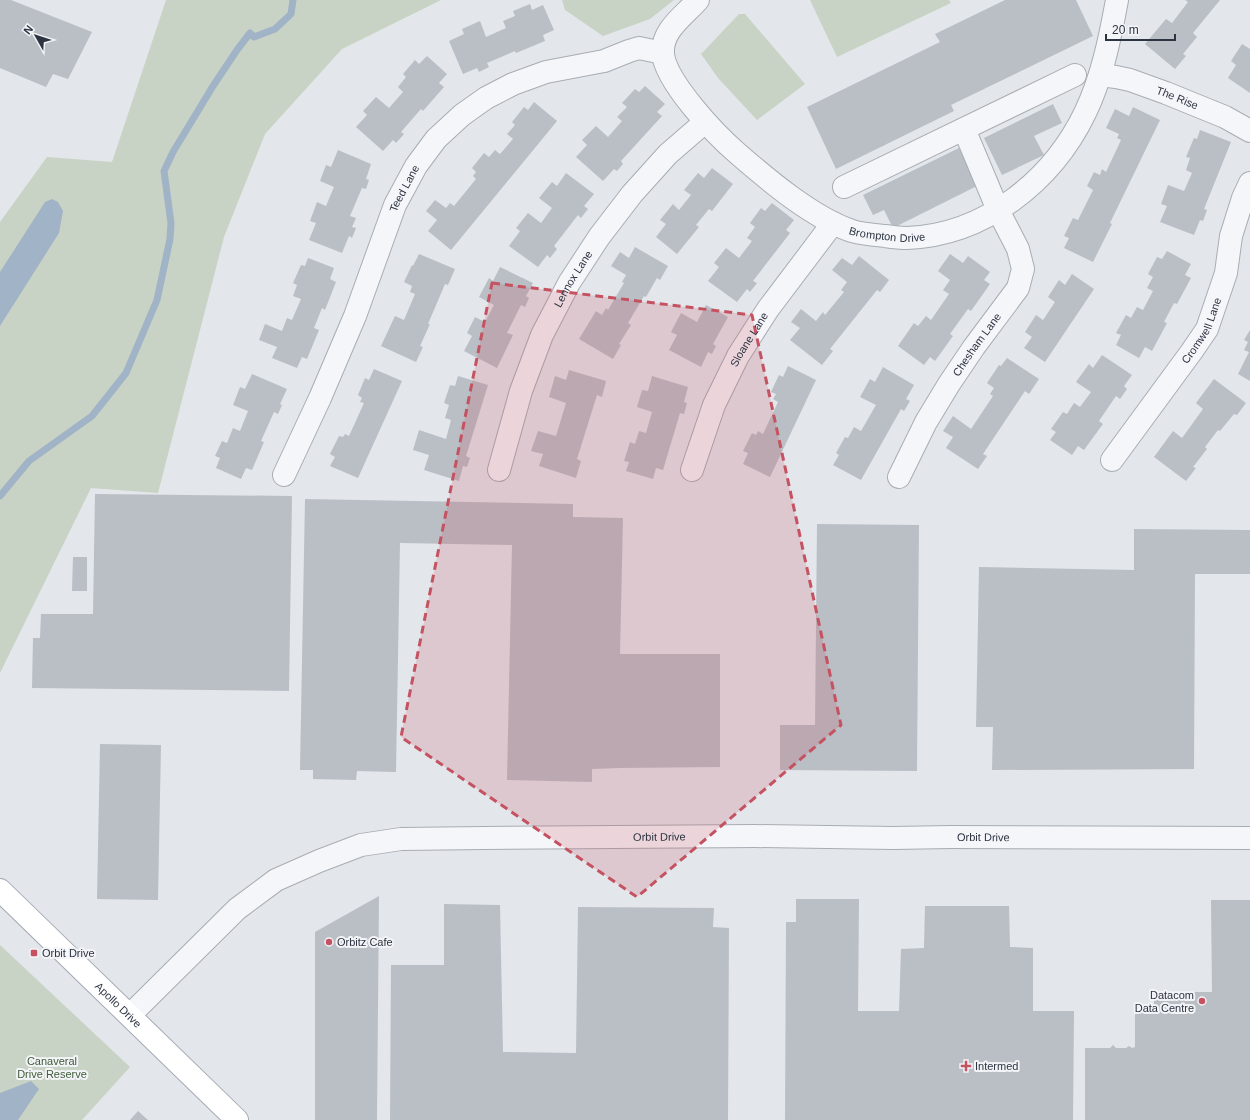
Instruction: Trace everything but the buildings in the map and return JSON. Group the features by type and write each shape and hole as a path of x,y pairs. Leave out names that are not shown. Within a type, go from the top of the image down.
{"main road":[{"name":"Apollo Drive","path":"0,890 237,1120"}],"street":[{"path":"663,53 669,30 698,0"},
{"name":"Brompton Drive","path":"663,53 667,67 674,79 706,122 725,142 775,185 833,223 854,231 880,236 905,238 931,236 978,220 998,210 1017,197 1037,180 1054,161 1071,138 1085,112 1100,75 1117,0"},
{"name":"Teed Lane","path":"284,475 320,398 355,316 395,205 416,166 436,139 462,115 486,98 513,84 546,72 604,61 640,48 663,53"},
{"path":"844,187 1075,75"},
{"name":"The Rise","path":"1100,75 1130,80 1166,93 1225,117 1250,131"},
{"name":"Lennox Lane","path":"499,470 520,391 542,335 569,282 599,237 632,194 668,154 706,122"},
{"name":"Chesham Lane","path":"899,477 926,422 949,384 974,347 1018,288 1023,269 1018,249 998,210 964,129"},
{"name":"Cromwell Lane","path":"1112,460 1207,329 1226,273 1231,236 1243,198 1250,183"},
{"name":"Sloane Lane","path":"692,470 714,404 738,356 768,310 833,223"},
{"name":"Orbit Drive","path":"130,1015 237,909 276,880 361,844 401,839 572,837 754,836 893,838 1250,838"}],"highlighted area":[{"path":"492,283 752,315 841,725 637,897 401,737"}],"green space":[{"path":"166,0 441,0 342,49 265,134 224,237 158,493 91,488 0,673 0,222 47,157 112,162"},
{"path":"562,0 674,0 650,19 603,36 565,10"},
{"path":"810,0 949,0 951,3 837,57"},
{"path":"739,14 745,14 805,84 757,120 718,78 701,54"},
{"name":"Canaveral Drive Reserve","path":"0,945 130,1067 82,1120 0,1120"}],"water":[{"path":"52,199 58,202 63,211 59,233 0,326 0,272 45,202"},
{"path":"31,1081 39,1089 18,1120 0,1120 0,1093"}],"waterway":[{"path":"0,496 29,461 92,416 126,373 157,300 170,239 171,223 164,171 173,152 237,50 250,33 254,37 275,29 291,14 293,0"}],"place":[{"name":"Orbitz Cafe","path":"329,942"},
{"name":"Orbit Drive","path":"34,953"},
{"name":"Datacom Data Centre","path":"1202,1001"},
{"name":"Intermed","path":"966,1066"}]}
